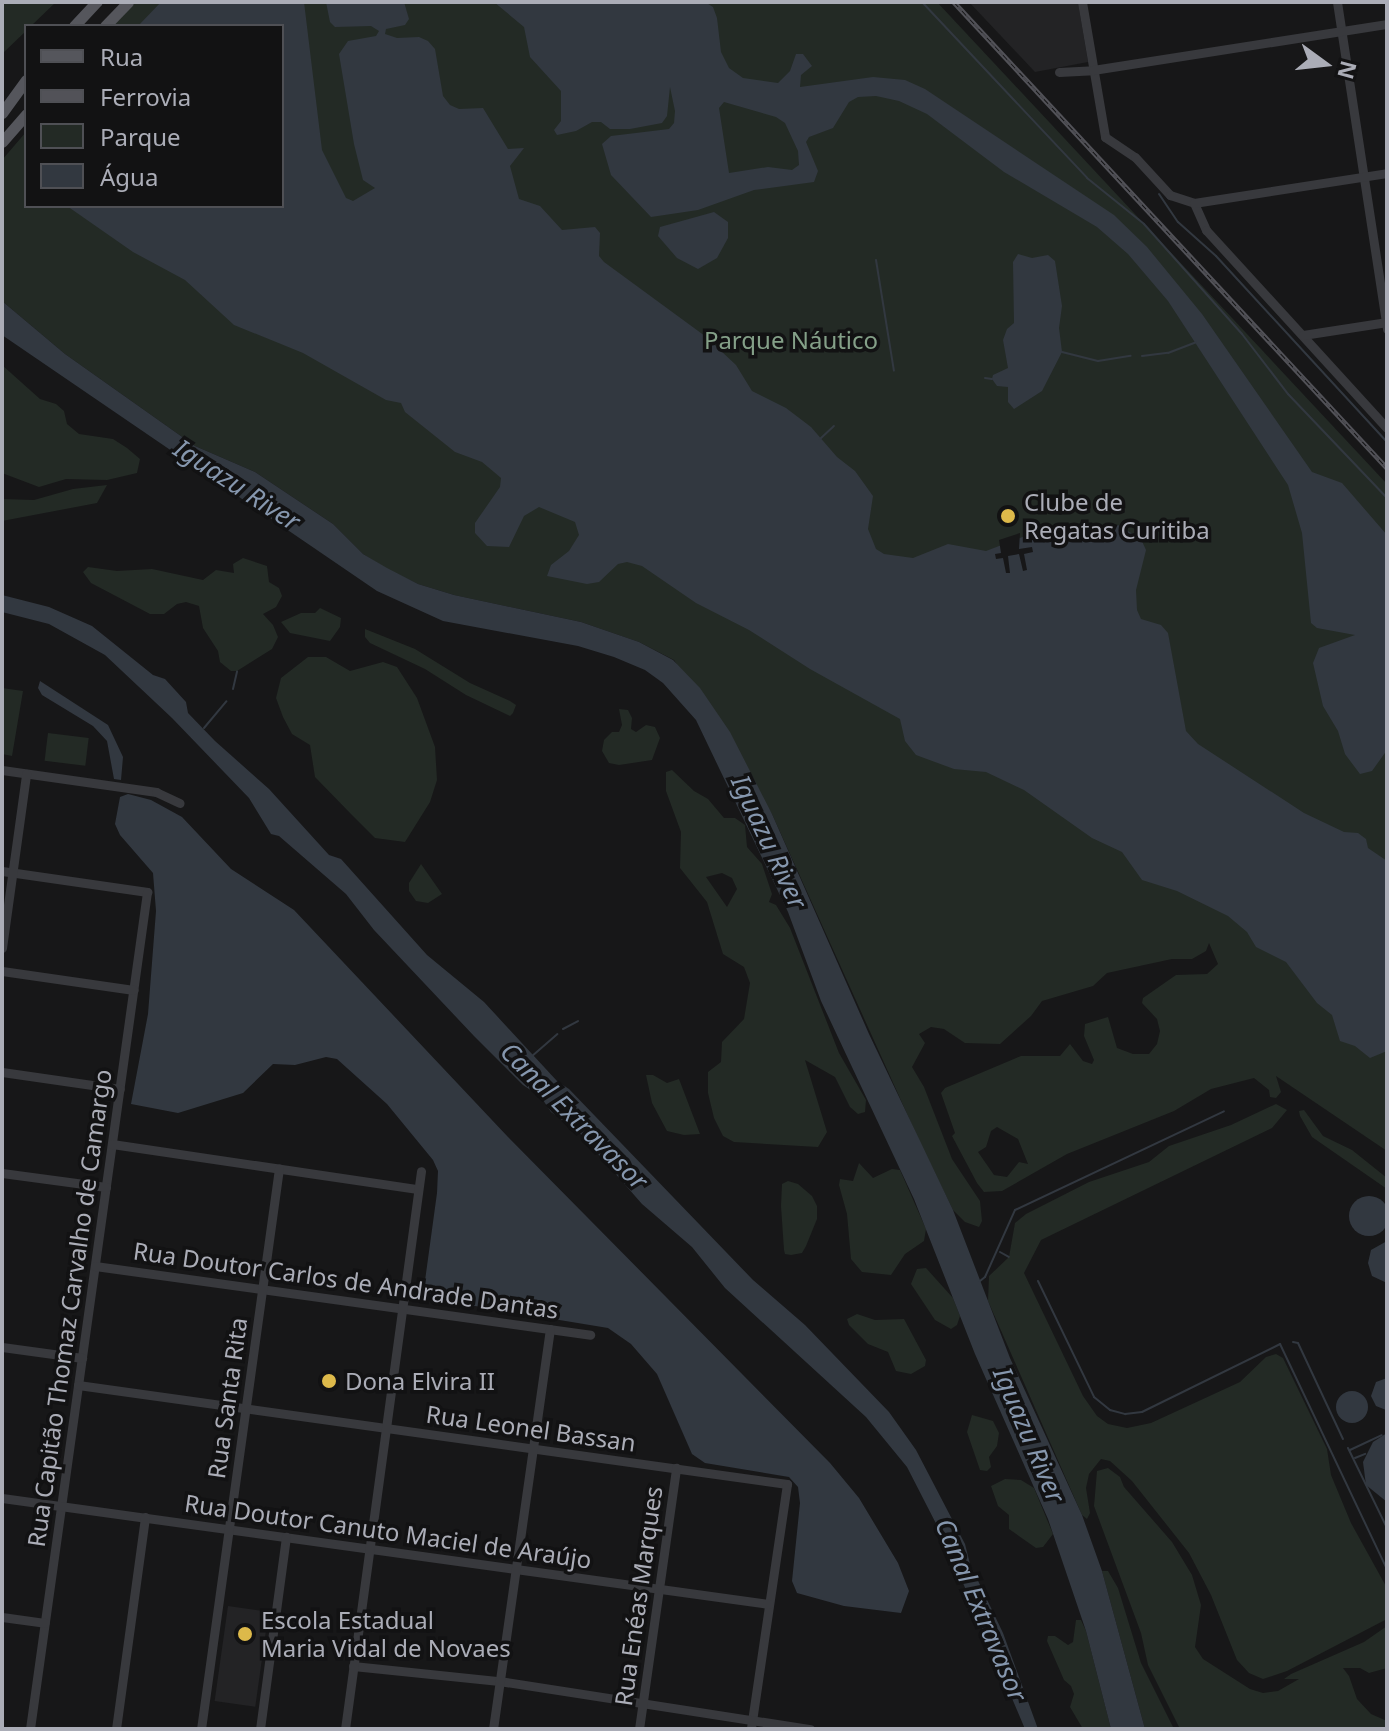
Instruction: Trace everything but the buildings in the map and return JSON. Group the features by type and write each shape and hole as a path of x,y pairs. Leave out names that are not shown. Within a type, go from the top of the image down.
{"main road":[{"path":"76,24 96,2"},
{"path":"107,24 128,2"},
{"path":"2,113 24,83"},
{"path":"2,142 24,116"}],"street":[{"path":"1082,2 1104,135 1135,157 1170,195 1194,203 1387,173"},
{"path":"1337,2 1387,329"},
{"path":"1059,72 1093,70 1387,24"},
{"path":"1194,203 1206,230 1387,428"},
{"path":"1303,335 1386,322"},
{"path":"2,770 156,792 180,803"},
{"path":"2,948 7,872 26,774"},
{"name":"Rua Capitão Thomaz Carvalho de Camargo","path":"7,872 147,892 30,1729"},
{"path":"2,971 134,990"},
{"path":"2,1072 120,1089"},
{"path":"112,1144 418,1189"},
{"name":"Rua Santa Rita","path":"201,1729 279,1168"},
{"path":"345,1729 421,1171"},
{"path":"2,1173 106,1187"},
{"name":"Rua Doutor Carlos de Andrade Dantas","path":"95,1266 590,1335"},
{"path":"493,1729 550,1329"},
{"path":"2,1347 82,1358"},
{"name":"Rua Leonel Bassan","path":"78,1385 787,1484 769,1604"},
{"name":"Rua Enéas Marques","path":"639,1729 676,1468"},
{"name":"Rua Doutor Canuto Maciel de Araújo","path":"2,1498 769,1604"},
{"path":"116,1729 145,1517"},
{"path":"260,1729 286,1537"},
{"path":"752,1725 769,1604"},
{"path":"2,1617 45,1623"},
{"path":"353,1666 499,1681 752,1725 810,1729"}],"shaded area":[{"path":"969,2 1078,2 1088,62 1035,72"},
{"path":"228,1606 269,1612 255,1707 215,1701"}],"green space":[{"path":"2,2 56,2 33,24 24,24 24,33 2,54"},
{"name":"Parque Náutico","path":"136,2 937,2 1387,484 1387,1151 1276,1076 1281,1092 1276,1098 1270,1097 1269,1090 1254,1078 1211,1089 1174,1111 1067,1154 1002,1191 984,1192 952,1136 955,1133 941,1093 945,1088 1021,1056 1060,1056 1070,1044 1083,1061 1092,1064 1094,1060 1084,1036 1085,1024 1108,1017 1117,1048 1133,1054 1149,1054 1157,1044 1160,1031 1157,1019 1142,1003 1143,998 1176,975 1207,974 1218,964 1209,943 1206,951 1192,959 1172,959 1107,973 1093,986 1042,1001 1031,1016 1000,1044 965,1043 944,1029 931,1027 919,1034 925,1043 912,1067 924,1087 952,1159 980,1201 982,1221 979,1227 965,1222 953,1210 922,1147 772,814 674,660 639,642 581,622 454,595 418,584 387,569 363,554 333,524 255,472 195,446 65,354 2,301 2,160 24,134 24,208 284,208 284,24 115,24","holes":["997,1127 1018,1139 1028,1164 1019,1162 1007,1177 994,1175 978,1152 986,1147 991,1131"]},
{"path":"2,365 40,399 56,404 64,411 67,424 79,434 113,439 127,448 140,459 137,473 107,480 66,479 39,487 2,473"},
{"path":"107,485 97,503 2,521 2,499 34,500 73,489"},
{"path":"243,558 267,566 269,582 279,588 282,596 276,607 263,614 278,637 272,649 237,671 231,671 220,662 218,651 203,628 199,606 186,602 177,604 164,614 150,614 91,583 83,572 88,567 117,571 152,569 203,580 216,570 234,573 233,564"},
{"path":"320,608 341,618 340,627 330,641 290,633 281,622 301,613 315,613"},
{"path":"365,629 415,649 470,683 510,701 516,705 513,713 510,716 466,695 425,669 370,643 365,637"},
{"path":"308,657 326,657 350,671 383,662 397,667 417,698 435,747 437,780 430,802 405,842 375,838 350,813 315,777 310,745 292,734 283,717 276,698 281,678"},
{"path":"2,688 23,691 12,756 2,754"},
{"path":"619,709 628,710 632,718 631,729 636,732 646,725 655,727 660,738 652,760 619,765 609,763 602,751 604,740 612,732 619,732 622,725"},
{"path":"48,733 89,738 85,766 45,761"},
{"path":"672,770 694,791 708,799 724,818 735,818 745,825 747,847 762,864 772,894 769,902 776,905 790,928 839,1053 866,1100 865,1112 858,1114 850,1107 835,1077 805,1060 827,1132 818,1147 734,1142 723,1136 714,1118 708,1093 708,1072 721,1062 722,1042 744,1019 750,983 744,967 723,954 707,902 680,868 681,832 666,791 666,772","holes":["722,873 732,878 737,889 727,907 706,877"]},
{"path":"421,864 442,894 428,903 416,901 409,891 409,883"},
{"path":"646,1075 653,1075 667,1083 679,1079 700,1134 684,1135 667,1131 652,1103"},
{"path":"1276,1104 1287,1110 1272,1128 1041,1240 1024,1273 1083,1396 1097,1416 1108,1424 1127,1428 1151,1423 1240,1382 1266,1357 1276,1354 1283,1358 1327,1449 1331,1475 1351,1523 1387,1588 1387,1619 1287,1671 1263,1679 1249,1673 1237,1660 1211,1595 1189,1553 1132,1481 1110,1461 1101,1459 1089,1474 1086,1488 1090,1513 1087,1519 1082,1515 988,1301 989,1276 1009,1257 1015,1223 1026,1214 1089,1182 1149,1162 1169,1146 1231,1125"},
{"path":"1304,1110 1323,1136 1352,1150 1387,1178 1387,1189 1312,1137 1300,1116 1299,1111"},
{"path":"859,1163 873,1178 892,1169 900,1170 926,1229 924,1241 905,1254 891,1275 862,1272 851,1259 847,1214 839,1185 840,1179 853,1181"},
{"path":"788,1181 798,1184 812,1196 817,1206 817,1219 806,1246 802,1253 791,1255 785,1254 784,1250 781,1206 782,1184"},
{"path":"926,1268 953,1298 960,1316 957,1325 951,1329 935,1320 911,1284 917,1269"},
{"path":"857,1314 875,1320 904,1319 926,1360 925,1366 911,1374 896,1371 888,1352 868,1344 849,1325 847,1319"},
{"path":"972,1415 993,1421 999,1433 997,1446 989,1457 991,1467 987,1471 980,1470 967,1432"},
{"path":"1108,1468 1120,1477 1124,1487 1172,1542 1192,1575 1201,1605 1195,1647 1203,1659 1250,1689 1263,1693 1278,1691 1299,1679 1284,1679 1291,1674 1364,1642 1387,1626 1387,1668 1369,1673 1360,1668 1343,1668 1357,1699 1371,1714 1387,1721 1387,1729 1180,1729 1148,1665 1141,1633 1094,1506 1097,1471"},
{"path":"1005,1479 1021,1480 1034,1488 1053,1534 1043,1547 1036,1548 1009,1529 1009,1515 998,1506 991,1486"},
{"path":"1102,1571 1108,1571 1118,1588 1141,1663 1174,1729 1145,1729"},
{"path":"1076,1620 1081,1620 1086,1631 1111,1729 1083,1729 1070,1707 1074,1694 1071,1686 1064,1680 1047,1641 1048,1636 1055,1636 1068,1645 1073,1642"}],"water":[{"path":"161,2 304,2 322,150 346,198 353,201 375,188 363,180 339,54 348,41 376,36 379,31 371,26 335,27 330,22 326,2 404,2 409,19 405,25 386,29 385,34 397,38 419,37 428,41 435,49 443,96 450,105 459,109 483,108 508,149 524,148 510,166 519,199 540,206 562,230 595,227 600,233 599,256 604,262 705,336 736,365 752,391 786,408 811,427 837,457 855,471 873,496 868,529 876,549 884,554 913,558 948,544 986,551 1025,536 1059,538 1118,525 1141,539 1146,550 1136,590 1137,610 1141,619 1161,625 1168,633 1186,731 1198,744 1304,813 1344,832 1358,833 1366,839 1368,848 1387,861 1387,1051 1370,1058 1355,1046 1340,1041 1332,1015 1317,1003 1286,962 1256,947 1247,932 1228,916 1177,891 1142,880 1122,852 1092,838 1024,790 986,772 954,769 916,755 905,741 900,719 810,669 749,630 696,603 642,566 627,562 618,564 599,582 587,584 547,576 551,565 569,551 579,535 575,522 539,507 524,516 509,547 487,546 475,533 475,523 500,487 501,478 482,462 455,452 405,412 401,403 386,400 303,353 234,325 185,280 133,252 70,208 284,208 284,24 140,24"},
{"path":"494,2 705,2 713,7 717,18 721,52 729,68 743,78 778,83 790,71 796,54 803,54 812,66 801,75 800,87 873,77 905,80 925,89 1114,215 1147,247 1202,314 1312,472 1342,483 1387,535 1387,750 1372,771 1360,774 1345,754 1338,731 1323,706 1313,663 1319,648 1355,635 1317,628 1311,623 1302,533 1288,485 1168,301 1128,254 1097,227 1004,172 927,114 899,101 876,96 858,97 849,102 833,128 809,137 806,142 818,171 814,182 754,190 698,210 651,217 611,175 602,144 611,136 669,129 674,123 675,111 670,87 667,116 662,123 610,129 601,122 592,122 576,131 557,135 554,130 561,121 561,91 530,57 524,27","holes":["724,102 776,117 785,123 798,151 799,165 792,170 768,167 729,173 719,108"]},
{"path":"714,212 728,222 728,238 717,258 698,269 677,258 658,236 660,227"},
{"path":"1018,254 1032,258 1048,255 1055,261 1062,306 1059,328 1062,352 1042,391 1014,409 1008,402 1008,387 997,386 992,379 993,375 1008,368 1003,340 1007,329 1014,323 1013,262"},
{"name":"Iguazu River","path":"2,301 65,354 195,446 255,472 333,524 363,554 387,568 418,584 454,595 581,622 639,642 673,660 700,688 730,732 772,814 869,1034 953,1210 1010,1358 1082,1515 1102,1571 1145,1729 1111,1729 1086,1631 1048,1519 975,1354 914,1199 821,1001 788,912 696,720 663,683 645,670 614,657 578,646 443,621 377,591 2,335"},
{"name":"Canal Extravasor","path":"2,595 49,607 92,626 153,675 165,679 186,702 188,713 215,741 269,789 329,855 341,859 427,955 484,1002 557,1081 569,1089 753,1280 805,1325 889,1412 916,1450 965,1544 970,1564 1003,1633 1038,1729 1025,1729 946,1543 907,1467 866,1417 725,1288 692,1247 642,1204 578,1131 551,1112 541,1097 523,1085 474,1036 374,930 346,894 279,836 271,834 249,798 172,718 105,655 49,624 2,612"},
{"path":"40,681 108,725 123,757 121,780 114,779 107,741 93,726 42,695 38,688"},
{"path":"128,794 151,800 182,817 231,869 294,910 508,1137 830,1463 859,1498 898,1563 909,1591 901,1613 844,1606 797,1593 792,1581 800,1503 798,1487 789,1477 705,1463 692,1454 657,1374 631,1344 608,1328 463,1304 432,1295 424,1288 438,1171 433,1160 387,1104 337,1059 326,1057 295,1065 273,1064 243,1093 178,1113 131,1104 148,1014 156,911 153,873 120,835 115,824 120,797"},
{"path":"1369,1196 1383,1202 1389,1216 1383,1230 1369,1236 1355,1230 1349,1216 1355,1202"},
{"path":"1387,1241 1387,1283 1372,1276 1368,1263 1371,1250"},
{"path":"1387,1378 1386,1410 1376,1406 1371,1396 1376,1382"},
{"path":"1352,1391 1363,1396 1368,1407 1363,1418 1352,1423 1341,1418 1336,1407 1341,1396"},
{"path":"1387,1433 1387,1502 1366,1485 1363,1462 1373,1442"}],"pier":[{"path":"1020,533 1019,549 1032,547 1033,552 1024,554 1027,570 1023,571 1019,554 1008,556 1010,573 1006,573 1003,558 996,559 995,554 1001,553 999,540"}],"waterway":[{"path":"922,2 1087,178 1144,224 1242,334 1288,394 1387,498"},
{"path":"1159,194 1178,222 1216,256 1387,442"},
{"path":"876,260 894,371"},
{"path":"1142,356 1168,353 1196,342"},
{"path":"1062,352 1098,361 1131,356"},
{"path":"985,378 992,379"},
{"path":"820,439 834,426"},
{"path":"233,689 237,671"},
{"path":"204,728 227,701"},
{"path":"563,1029 578,1021"},
{"name":"Canal Extravasor","path":"531,1057 557,1034"},
{"path":"980,1281 985,1277 1015,1210 1224,1111"},
{"path":"1000,1252 1009,1257"},
{"path":"1038,1281 1094,1397 1110,1410 1125,1414 1142,1412 1280,1344 1387,1569"},
{"path":"1293,1342 1298,1343 1343,1439"},
{"path":"1350,1450 1382,1435"},
{"path":"1348,1448 1387,1528"},
{"path":"1355,1458 1365,1454"}],"railway":[{"path":"954,2 1387,468"}],"place":[{"name":"Clube de Regatas Curitiba","path":"1008,516"},
{"name":"Dona Elvira II","path":"329,1381"},
{"name":"Escola Estadual Maria Vidal de Novaes","path":"245,1634"}]}
